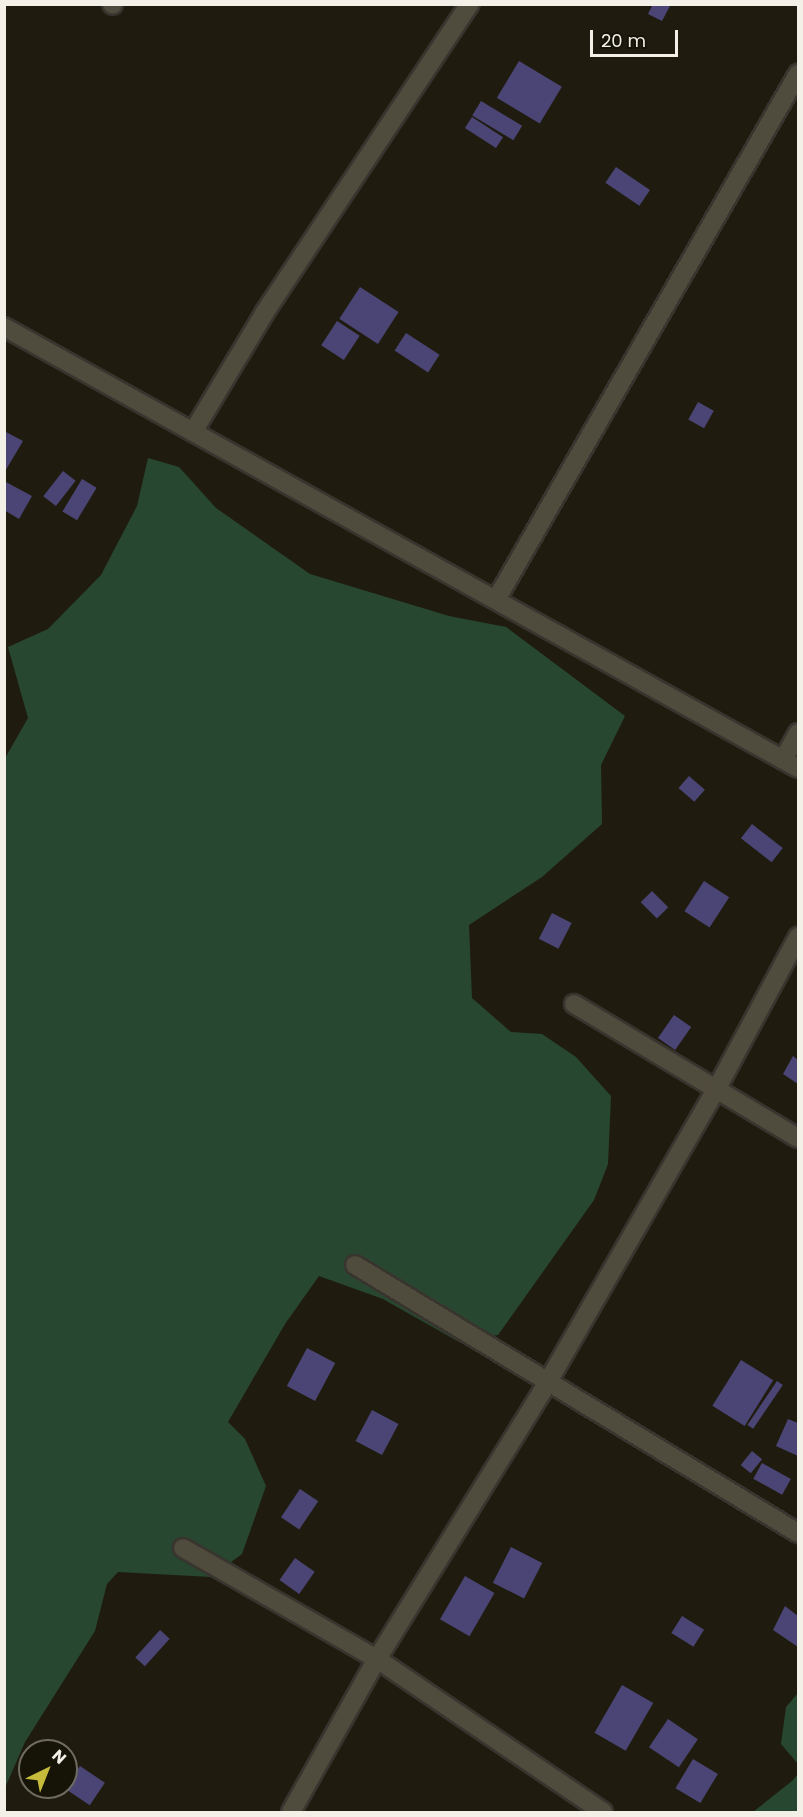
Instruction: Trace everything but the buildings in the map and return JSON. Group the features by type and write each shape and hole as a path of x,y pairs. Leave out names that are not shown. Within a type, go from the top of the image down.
{"street":[{"path":"193,432 265,312 470,4"},
{"path":"496,600 798,74"},
{"path":"4,327 791,764 798,734"},
{"path":"291,1812 377,1659 549,1380 716,1090 798,937"},
{"path":"574,1004 798,1138"},
{"path":"355,1265 549,1380 798,1533"},
{"path":"183,1548 377,1659 603,1812"}],"green space":[{"path":"148,458 179,467 216,508 310,574 449,616 506,627 625,716 601,765 602,824 542,877 469,925 472,998 511,1032 542,1034 576,1057 611,1096 608,1164 594,1200 498,1335 459,1342 383,1299 319,1276 285,1324 228,1422 245,1439 266,1486 242,1554 211,1577 118,1572 107,1584 95,1631 27,1739 18,1739 18,1758 5,1788 4,760 28,718 8,647 48,629 101,575 137,506"},
{"path":"798,1693 798,1764 781,1744 786,1707"},
{"path":"798,1774 798,1812 753,1812 792,1781"}]}
